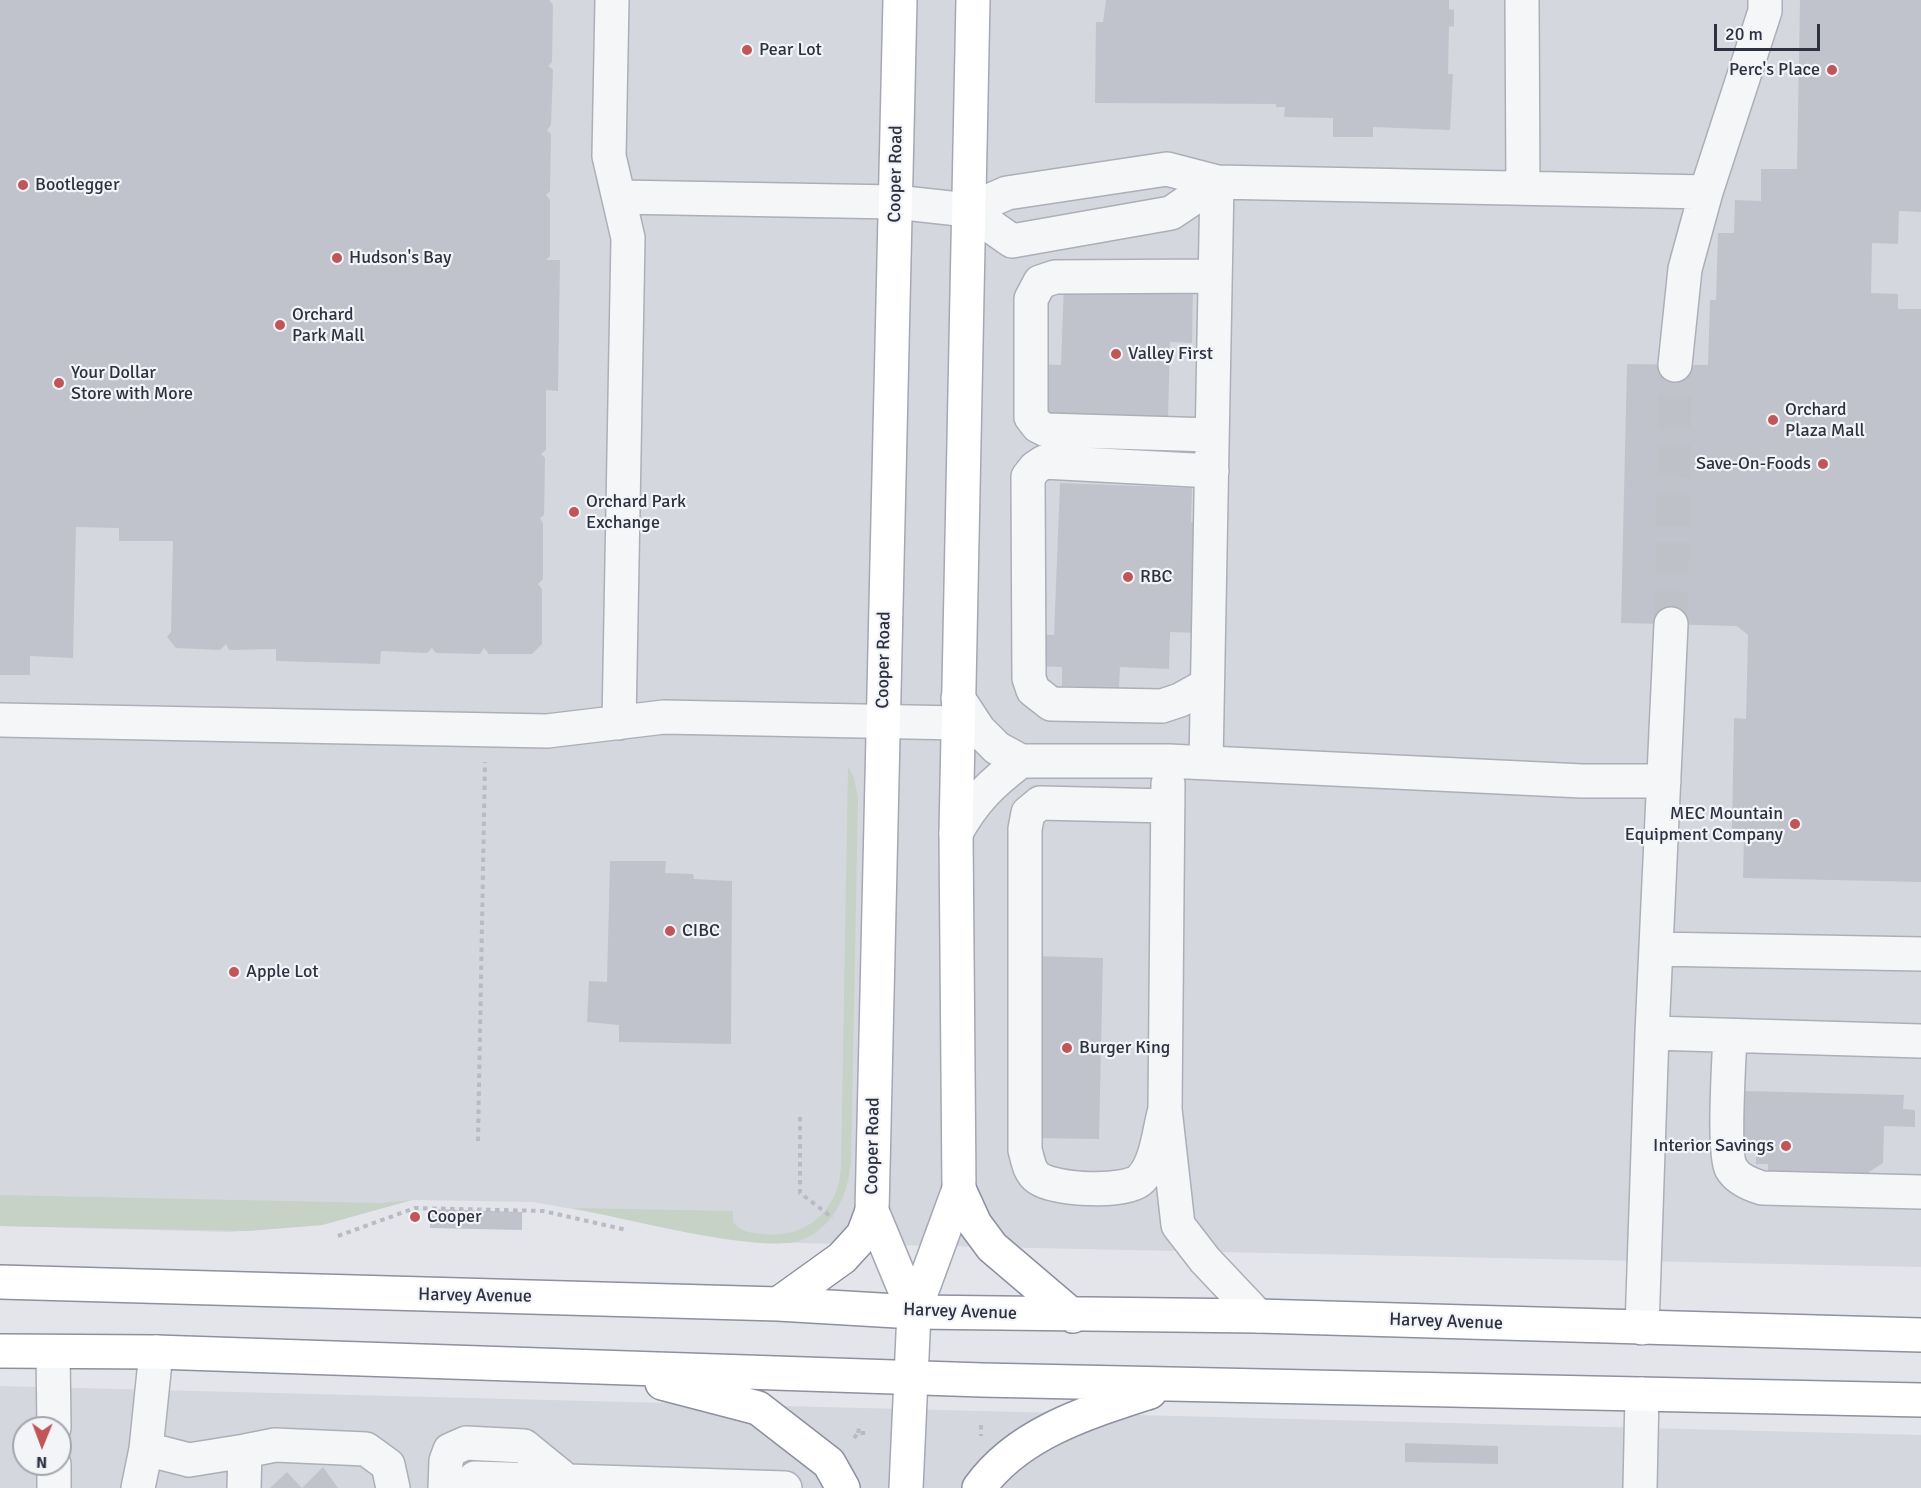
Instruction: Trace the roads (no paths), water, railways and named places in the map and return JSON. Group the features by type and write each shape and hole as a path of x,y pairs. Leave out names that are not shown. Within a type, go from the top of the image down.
{"main road":[{"name":"Cooper Road","path":"900,0 872,1211 914,1312"},
{"name":"Cooper Road","path":"906,1488 914,1312 959,1188 956,833 973,0"},
{"path":"959,1188 975,1224 992,1247 1073,1316"},
{"path":"778,1304 842,1258 863,1235 872,1211"},
{"name":"Harvey Avenue","path":"0,1282 778,1304 914,1312 1073,1316 1258,1316 1921,1335"},
{"path":"0,1351 156,1352 910,1378 1921,1400"},
{"path":"605,1368 758,1408 829,1463 843,1488"},
{"path":"979,1488 995,1466 1071,1418 1171,1384"}],"lane":[{"path":"612,0 609,156 628,238 619,723"},
{"path":"1522,0 1522,188"},
{"path":"1675,365 1685,269 1706,192 1765,11 1765,0"},
{"path":"968,210 1007,193 1167,169 1217,182 1706,192"},
{"path":"619,197 896,202 968,210 1012,241 1171,213 1217,182"},
{"path":"1206,763 1217,182"},
{"path":"1212,435 1046,430 1038,426 1031,417 1031,299 1040,282 1055,277 1215,276"},
{"path":"1208,685 1180,700 1147,707 1051,704 1032,690 1029,678 1028,477 1044,462 1212,471"},
{"path":"1642,1328 1652,1033 1671,624"},
{"path":"0,720 547,731 664,717 883,722 959,710 997,747 1021,761 1168,761 1582,781 1664,781"},
{"path":"956,833 971,806 991,784 1021,761"},
{"path":"1168,761 1165,1109 1178,1225 1205,1260 1258,1316"},
{"path":"1165,1109 1149,1169 1140,1181 1124,1189 1049,1185 1036,1177 1030,1168 1025,1150 1025,829 1028,813 1040,802 1168,806"},
{"path":"1656,949 1921,954"},
{"path":"1652,1033 1921,1041"},
{"path":"1730,1036 1728,1145 1731,1168 1748,1184 1762,1188 1921,1192"},
{"path":"138,1485 146,1449 156,1352"},
{"path":"53,1353 54,1416"},
{"path":"1640,1488 1642,1394"},
{"path":"146,1449 189,1460 275,1445 366,1449 388,1465 393,1488"},
{"path":"244,1488 245,1451"},
{"path":"460,1483 567,1481 784,1488"}],"tunnel":[{"path":"1671,624 1675,365"}],"place":[{"name":"Pear Lot","path":"747,50"},
{"name":"Perc's Place","path":"1832,70"},
{"name":"Bootlegger","path":"23,185"},
{"name":"Hudson's Bay","path":"337,258"},
{"name":"Orchard Park Mall","path":"280,325"},
{"name":"Valley First","path":"1116,354"},
{"name":"Your Dollar Store with More","path":"59,383"},
{"name":"Orchard Plaza Mall","path":"1773,420"},
{"name":"Save-On-Foods","path":"1823,464"},
{"name":"Orchard Park Exchange","path":"574,512"},
{"name":"RBC","path":"1128,577"},
{"name":"MEC Mountain Equipment Company","path":"1795,824"},
{"name":"CIBC","path":"670,931"},
{"name":"Apple Lot","path":"234,972"},
{"name":"Burger King","path":"1067,1048"},
{"name":"Interior Savings","path":"1786,1146"},
{"name":"Cooper","path":"415,1217"}]}
